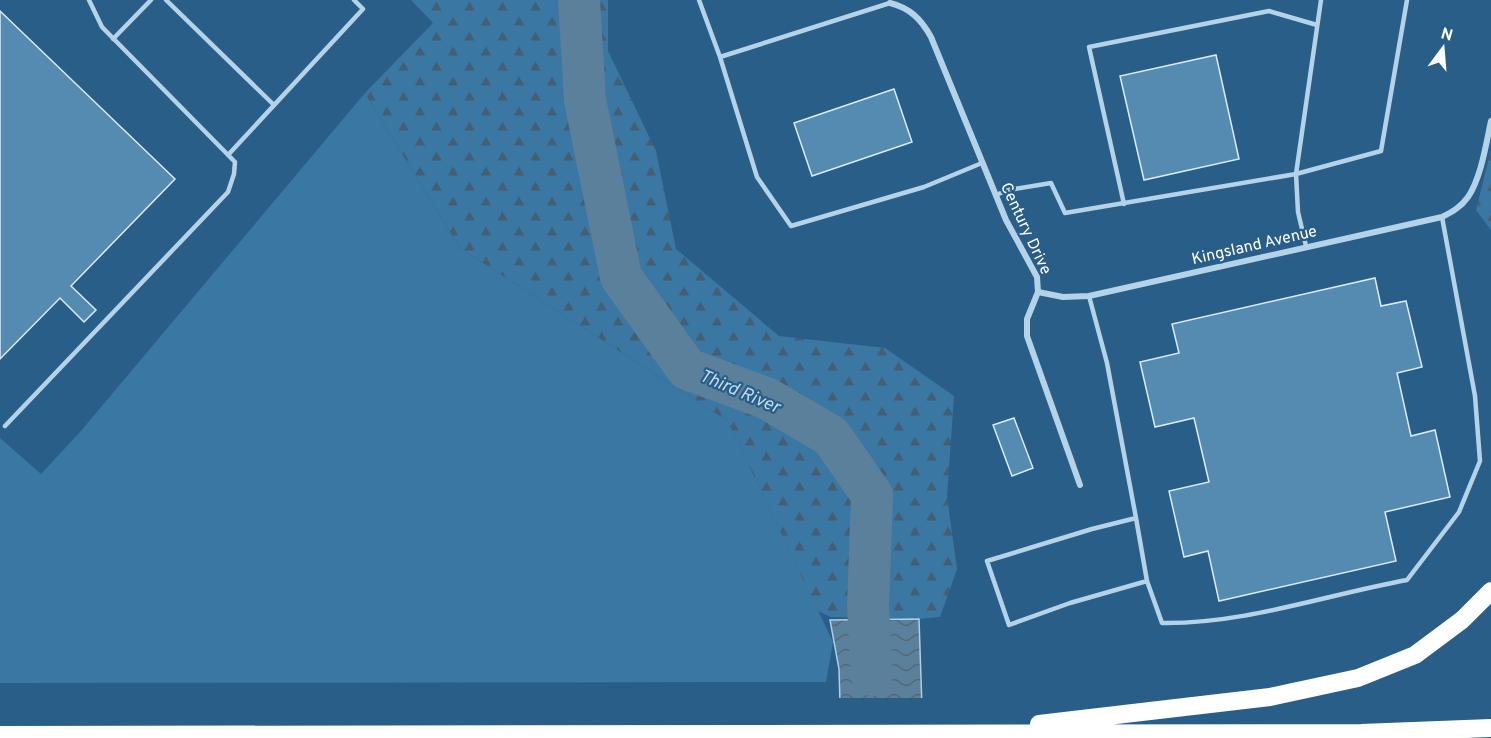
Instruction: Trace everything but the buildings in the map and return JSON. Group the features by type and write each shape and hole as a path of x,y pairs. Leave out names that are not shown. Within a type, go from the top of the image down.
{"highway":[{"path":"950,734 1240,701 1298,692 1358,678 1415,655 1432,644 1462,620 1491,591"},
{"path":"0,735 1361,733 1491,728"}],"street":[{"name":"Century Drive","path":"890,3 902,6 915,15 931,37 1014,236 1034,268 1039,285 1027,318 1027,336 1080,485"},
{"name":"Kingsland Avenue","path":"1038,292 1063,297 1089,296 1442,217 1457,209 1469,196 1480,168 1491,121"}],"lane":[{"path":"5,426 228,192 234,174 235,162 102,27 89,0"},
{"path":"113,39 151,0"},
{"path":"166,0 274,105"},
{"path":"228,155 363,9 354,0"},
{"path":"699,0 720,57 757,177 791,226 924,187 982,163"},
{"path":"1306,246 1298,212 1296,174 1322,0"},
{"path":"996,195 1008,190 1051,183 1065,213 1296,174 1381,151 1407,0"},
{"path":"720,57 890,3"},
{"path":"1124,204 1089,47 1269,10 1317,25"},
{"path":"1089,296 1107,363 1147,581 1162,623 1193,624 1272,612 1368,587 1407,580 1459,512 1480,460 1476,396 1442,217"},
{"path":"1136,518 987,561 1009,625 1070,603 1147,581"}],"green space":[{"path":"411,0 608,0 608,51 656,151 676,249 779,336 885,348 954,396 947,496 957,569 940,617 919,619 831,617 818,611 728,421 460,248 365,93 433,23"},
{"path":"365,93 460,248 728,421 833,642 826,682 0,683 0,438 41,474 80,432"},
{"path":"1491,150 1491,230 1476,210"}],"water":[{"path":"919,619 923,738 841,738 839,669 830,620"}],"pier":[{"path":"837,698 924,698 926,738 838,738"}],"waterway":[{"name":"Third River","path":"579,0 585,100 621,277 687,369 766,398 831,436 872,495 868,606 872,675"}]}
